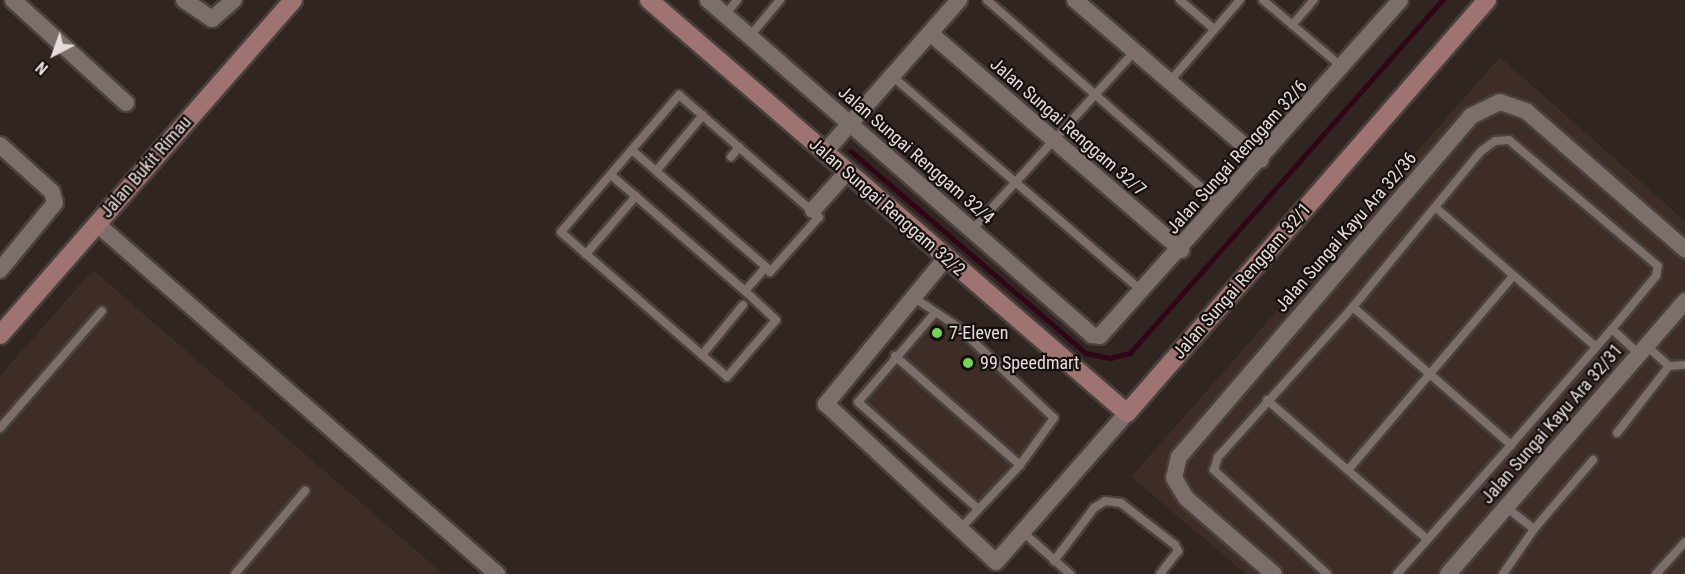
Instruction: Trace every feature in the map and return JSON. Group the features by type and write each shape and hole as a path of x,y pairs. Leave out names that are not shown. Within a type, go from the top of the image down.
{"street":[{"path":"13,0 126,103"},
{"path":"184,0 212,18 234,0"},
{"name":"Jalan Bukit Rimau","path":"0,335 293,0"},
{"name":"Jalan Sungai Renggam 32/2","path":"649,0 945,259 1127,413"},
{"name":"Jalan Sungai Renggam 32/4","path":"708,0 1092,335 1100,336"},
{"path":"825,152 959,0"},
{"path":"1075,0 1261,160"},
{"name":"Jalan Sungai Renggam 32/6","path":"1100,336 1222,205 1400,0"},
{"name":"Jalan Sungai Renggam 32/1","path":"960,529 996,562 1024,533 1487,0"},
{"name":"Jalan Sungai Renggam 32/7","path":"930,33 1181,250"},
{"name":"Jalan Sungai Kayu Ara 32/36","path":"1274,574 1186,498 1174,478 1179,457 1471,116 1500,102 1526,111 1685,249"},
{"path":"0,145 52,192 55,203 0,270"},
{"path":"813,210 846,172"},
{"path":"97,224 496,574"},
{"path":"945,259 826,404 960,529"},
{"name":"Jalan Sungai Kayu Ara 32/31","path":"1448,574 1685,300"}],"lane":[{"path":"724,15 737,0"},
{"path":"750,36 780,0"},
{"path":"987,0 1222,205"},
{"path":"1180,0 1214,29"},
{"path":"1170,81 1240,0"},
{"path":"1263,0 1342,67"},
{"path":"1292,25 1314,0"},
{"path":"972,230 1055,142 1135,51"},
{"path":"892,76 1143,292"},
{"path":"611,175 776,320 727,377 561,232 679,95 819,216 770,272"},
{"path":"656,171 703,115"},
{"path":"1327,574 1214,470 1218,457 1353,307 1481,151 1495,141 1509,140 1658,266 1656,276 1397,574"},
{"path":"731,157 739,147"},
{"path":"632,150 766,267 745,291"},
{"path":"586,254 636,196"},
{"path":"1435,207 1596,347"},
{"path":"1348,470 1514,276"},
{"path":"913,297 934,314 958,327 1054,418 1020,465 960,529"},
{"path":"702,355 743,305"},
{"path":"1353,307 1511,445"},
{"path":"0,428 102,311"},
{"path":"934,314 895,356 858,402 978,508"},
{"path":"1612,329 1669,366 1685,365"},
{"path":"895,356 1020,465"},
{"path":"1617,433 1669,366"},
{"path":"1267,400 1427,539"},
{"path":"1503,574 1533,530 1593,460"},
{"path":"235,574 305,491"},
{"path":"1054,561 1094,508 1105,501 1121,502 1174,545 1178,551 1160,574"},
{"path":"1506,507 1533,530"},
{"path":"1024,533 1070,574"},
{"path":"1656,574 1685,542"}],"shaded area":[{"path":"1500,57 1685,221 1685,574 1246,574 1131,477"},
{"path":"93,270 443,574 0,574 0,376"},
{"path":"937,319 1044,409 1049,421 977,504 863,404"}],"waterway":[{"path":"851,151 1086,353 1110,358 1130,353 1442,0"}],"place":[{"name":"7-Eleven","path":"937,333"},
{"name":"99 Speedmart","path":"968,363"}]}
